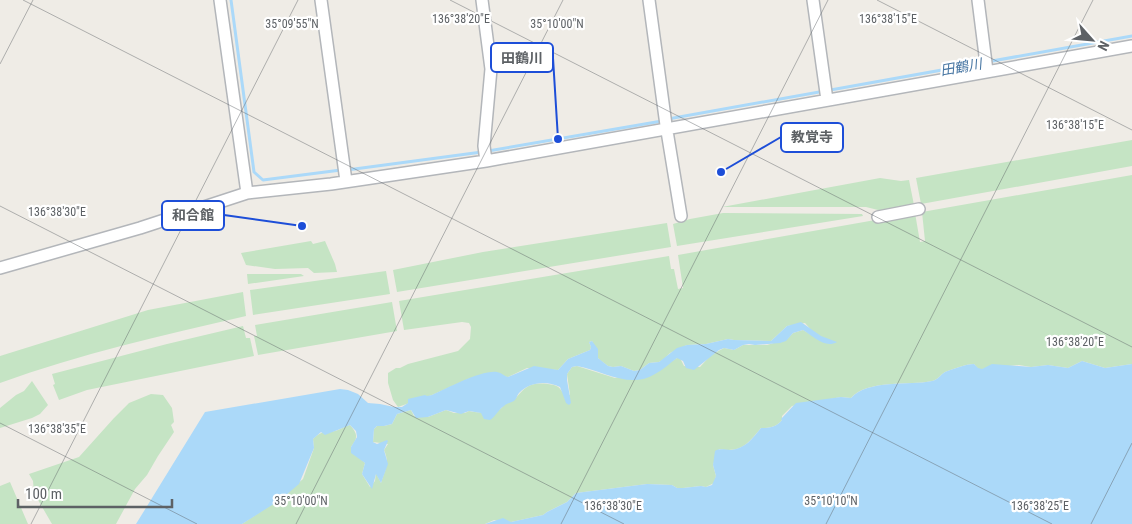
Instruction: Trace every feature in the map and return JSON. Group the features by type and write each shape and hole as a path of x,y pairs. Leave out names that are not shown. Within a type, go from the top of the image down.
{"street":[{"path":"220,0 246,193"},
{"path":"321,0 346,180"},
{"path":"482,0 491,69 484,146 486,160"},
{"path":"649,0 680,216"},
{"path":"813,0 827,99"},
{"path":"978,0 987,70"},
{"path":"0,268 140,228 246,193 486,160 666,122 827,99 1132,46"},
{"path":"878,217 919,209"}],"green space":[{"path":"1132,140 1132,166 921,204 916,178"},
{"path":"1132,175 1132,364 1105,368 1082,361 1068,368 1048,365 1031,367 1019,365 978,369 974,364 971,364 945,372 932,381 889,384 867,388 851,398 841,397 792,406 782,416 782,420 778,424 773,427 761,428 743,446 733,450 719,449 713,465 716,476 714,483 706,487 677,488 672,485 647,484 576,493 567,502 543,515 511,522 494,520 485,524 242,524 280,499 303,479 314,448 313,439 322,433 338,430 350,425 355,431 356,436 351,447 356,455 365,463 362,474 370,487 375,481 376,473 381,483 387,463 384,450 388,444 373,442 374,429 377,426 392,424 397,414 411,410 414,416 428,417 446,410 454,413 469,411 480,413 492,412 499,410 505,404 514,400 522,391 533,384 555,385 563,393 570,395 567,374 572,367 577,366 615,378 669,363 677,358 680,358 684,366 700,367 711,355 724,348 734,350 743,345 767,345 787,339 793,333 803,330 815,337 825,339 812,331 805,323 787,326 771,341 728,339 706,344 687,345 670,353 659,362 649,363 640,370 634,371 621,366 608,366 598,358 592,341 589,342 590,350 568,359 558,370 527,368 508,377 485,374 398,407 393,400 388,383 388,373 408,364 458,351 470,339 471,327 469,323 462,322 404,330 399,301 669,256 678,289 683,288 678,255 915,213 920,242 925,241 922,212"},
{"path":"880,178 901,181 909,180 914,205 882,211 866,207 722,207"},
{"path":"723,213 862,214 863,216 677,246 673,224"},
{"path":"667,223 671,247 397,292 393,270 483,252"},
{"path":"311,241 313,244 325,241 337,272 314,273 308,268 275,269 246,265 241,253"},
{"path":"386,271 390,294 253,315 250,290"},
{"path":"247,274 301,274 304,276 248,284"},
{"path":"243,292 246,316 91,354 0,383 0,356 148,310"},
{"path":"392,302 397,331 258,355 254,336 257,336 255,325"},
{"path":"243,326 246,338 250,338 254,356 87,390 59,400 53,385 55,384 52,374"},
{"path":"32,381 48,405 40,414 32,418 0,428 0,408 24,391"},
{"path":"151,394 163,395 172,408 174,422 171,425 174,432 147,475 135,489 116,524 52,524 34,493 33,481 29,474 79,457 129,403"},
{"path":"10,482 28,524 0,524 0,486"}],"water":[{"path":"801,322 821,336 837,342 833,344 824,343 803,330 793,333 786,341 780,343 749,344 734,350 724,348 694,370 686,368 683,361 677,358 655,374 636,380 616,378 587,368 572,367 567,374 571,403 569,405 566,403 560,387 549,383 538,383 523,389 515,400 502,408 490,420 484,419 481,413 469,411 461,414 446,410 428,417 416,418 411,410 397,414 392,424 377,426 374,429 373,442 377,444 388,441 384,450 388,464 381,483 376,474 372,489 362,474 365,463 351,453 351,447 357,437 356,431 350,425 325,435 321,432 313,439 314,448 299,484 280,500 242,524 136,524 205,412 340,389 358,394 368,403 402,407 408,403 408,399 432,395 464,380 490,372 497,372 508,377 534,366 558,370 568,359 590,350 589,342 592,341 598,349 598,358 608,366 621,366 634,371 640,370 649,363 659,362 677,348 687,345 706,344 728,339 771,341 787,326"},
{"path":"1082,361 1105,368 1132,364 1132,524 485,524 503,518 511,522 543,515 567,502 576,493 647,484 672,485 677,488 712,485 716,476 713,465 715,451 736,449 745,445 761,428 773,427 778,424 796,403 841,397 851,398 858,392 868,388 889,384 932,381 945,372 971,364 982,369 992,364 1031,367 1048,365 1068,368"}],"waterway":[{"name":"田鶴川","path":"231,0 254,172 263,180 341,170"},
{"name":"田鶴川","path":"668,119 1132,36"},
{"name":"田鶴川","path":"488,151 662,121"},
{"name":"田鶴川","path":"347,170 482,152"}],"place":[{"name":"田鶴川","path":"558,139"},
{"name":"教覚寺","path":"721,172"},
{"name":"和合館","path":"302,226"}]}
